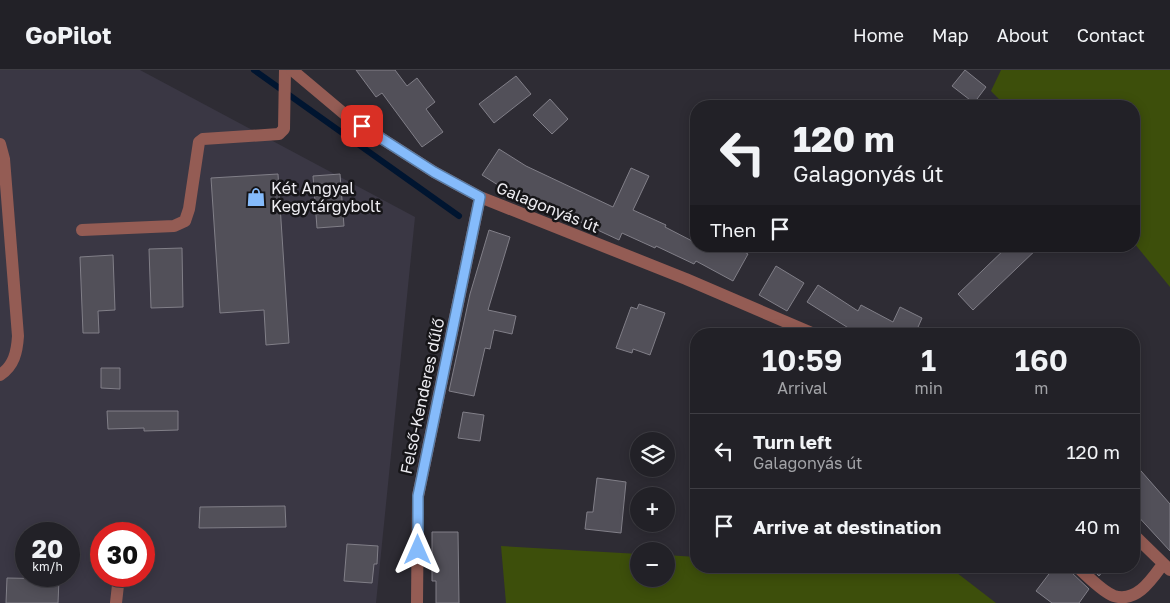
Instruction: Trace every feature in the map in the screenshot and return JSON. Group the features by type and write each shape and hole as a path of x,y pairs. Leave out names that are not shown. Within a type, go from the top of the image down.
{"street":[{"path":"82,230 174,226 185,221 190,209 199,142 203,139 279,134 284,129 285,70"},
{"name":"Galagonyás út","path":"292,70 348,117 434,172 480,197 686,279 800,328"},
{"path":"0,144 4,159 18,336 15,359 5,372 0,375"},
{"name":"Felső-Kenderes dűlő","path":"417,603 418,496 480,197"},
{"path":"1084,573 1106,592 1114,596 1126,597 1140,592 1167,567 1140,542"},
{"path":"116,603 117,587"}],"shaded area":[{"path":"0,70 140,70 415,217 376,603 0,603"}],"green space":[{"path":"1001,70 1170,70 1170,287 1140,250 1140,100 1000,100 991,91"},
{"path":"501,546 630,553 630,587 675,587 675,556 690,557 690,573 957,573 996,603 506,603"}],"building":[{"path":"356,70 395,70 407,86 417,78 435,102 426,109 443,132 422,147 382,93 376,97"},
{"path":"965,70 986,87 976,100 970,100 952,86"},
{"path":"516,76 531,94 494,123 479,104"},
{"path":"550,99 568,119 552,134 533,115"},
{"path":"499,149 526,166 613,207 631,168 649,176 633,210 666,225 665,227 690,240 690,252 744,252 748,254 733,281 696,261 694,264 656,246 655,248 622,233 619,240 516,192 514,195 482,175"},
{"path":"278,174 289,343 266,345 264,310 220,313 211,178"},
{"path":"340,174 344,226 317,228 313,176"},
{"path":"489,230 510,237 488,310 516,316 512,334 494,330 490,349 485,348 474,396 449,391 470,294"},
{"path":"182,248 183,307 151,308 149,249"},
{"path":"1002,252 1034,252 973,310 958,294"},
{"path":"113,255 115,310 98,311 99,333 83,333 80,257"},
{"path":"776,266 804,283 787,311 759,295"},
{"path":"818,285 858,311 861,305 893,322 900,307 922,318 918,328 848,328 807,302"},
{"path":"639,304 665,313 650,355 633,349 632,353 616,348 631,307 637,309"},
{"path":"101,368 120,368 120,389 101,388"},
{"path":"107,411 178,411 178,430 144,431 144,428 108,429"},
{"path":"463,412 484,415 480,441 458,438"},
{"path":"1140,470 1170,504 1170,551 1140,518"},
{"path":"597,478 626,482 621,533 585,529 587,512 593,512"},
{"path":"285,506 286,527 199,528 200,507"},
{"path":"432,532 458,532 459,603 436,603 436,581 432,581"},
{"path":"347,544 378,546 377,564 374,564 372,583 344,581"},
{"path":"1050,573 1072,573 1089,589 1079,603 1052,603 1036,591"},
{"path":"7,578 15,578 15,587 59,587 58,603 6,603"}],"waterway":[{"path":"254,70 459,216"}],"place":[{"name":"Két Angyal Kegytárgybolt","path":"256,197"}],"route":[{"path":"362,126 434,172 480,197 418,496 418,550"}]}
